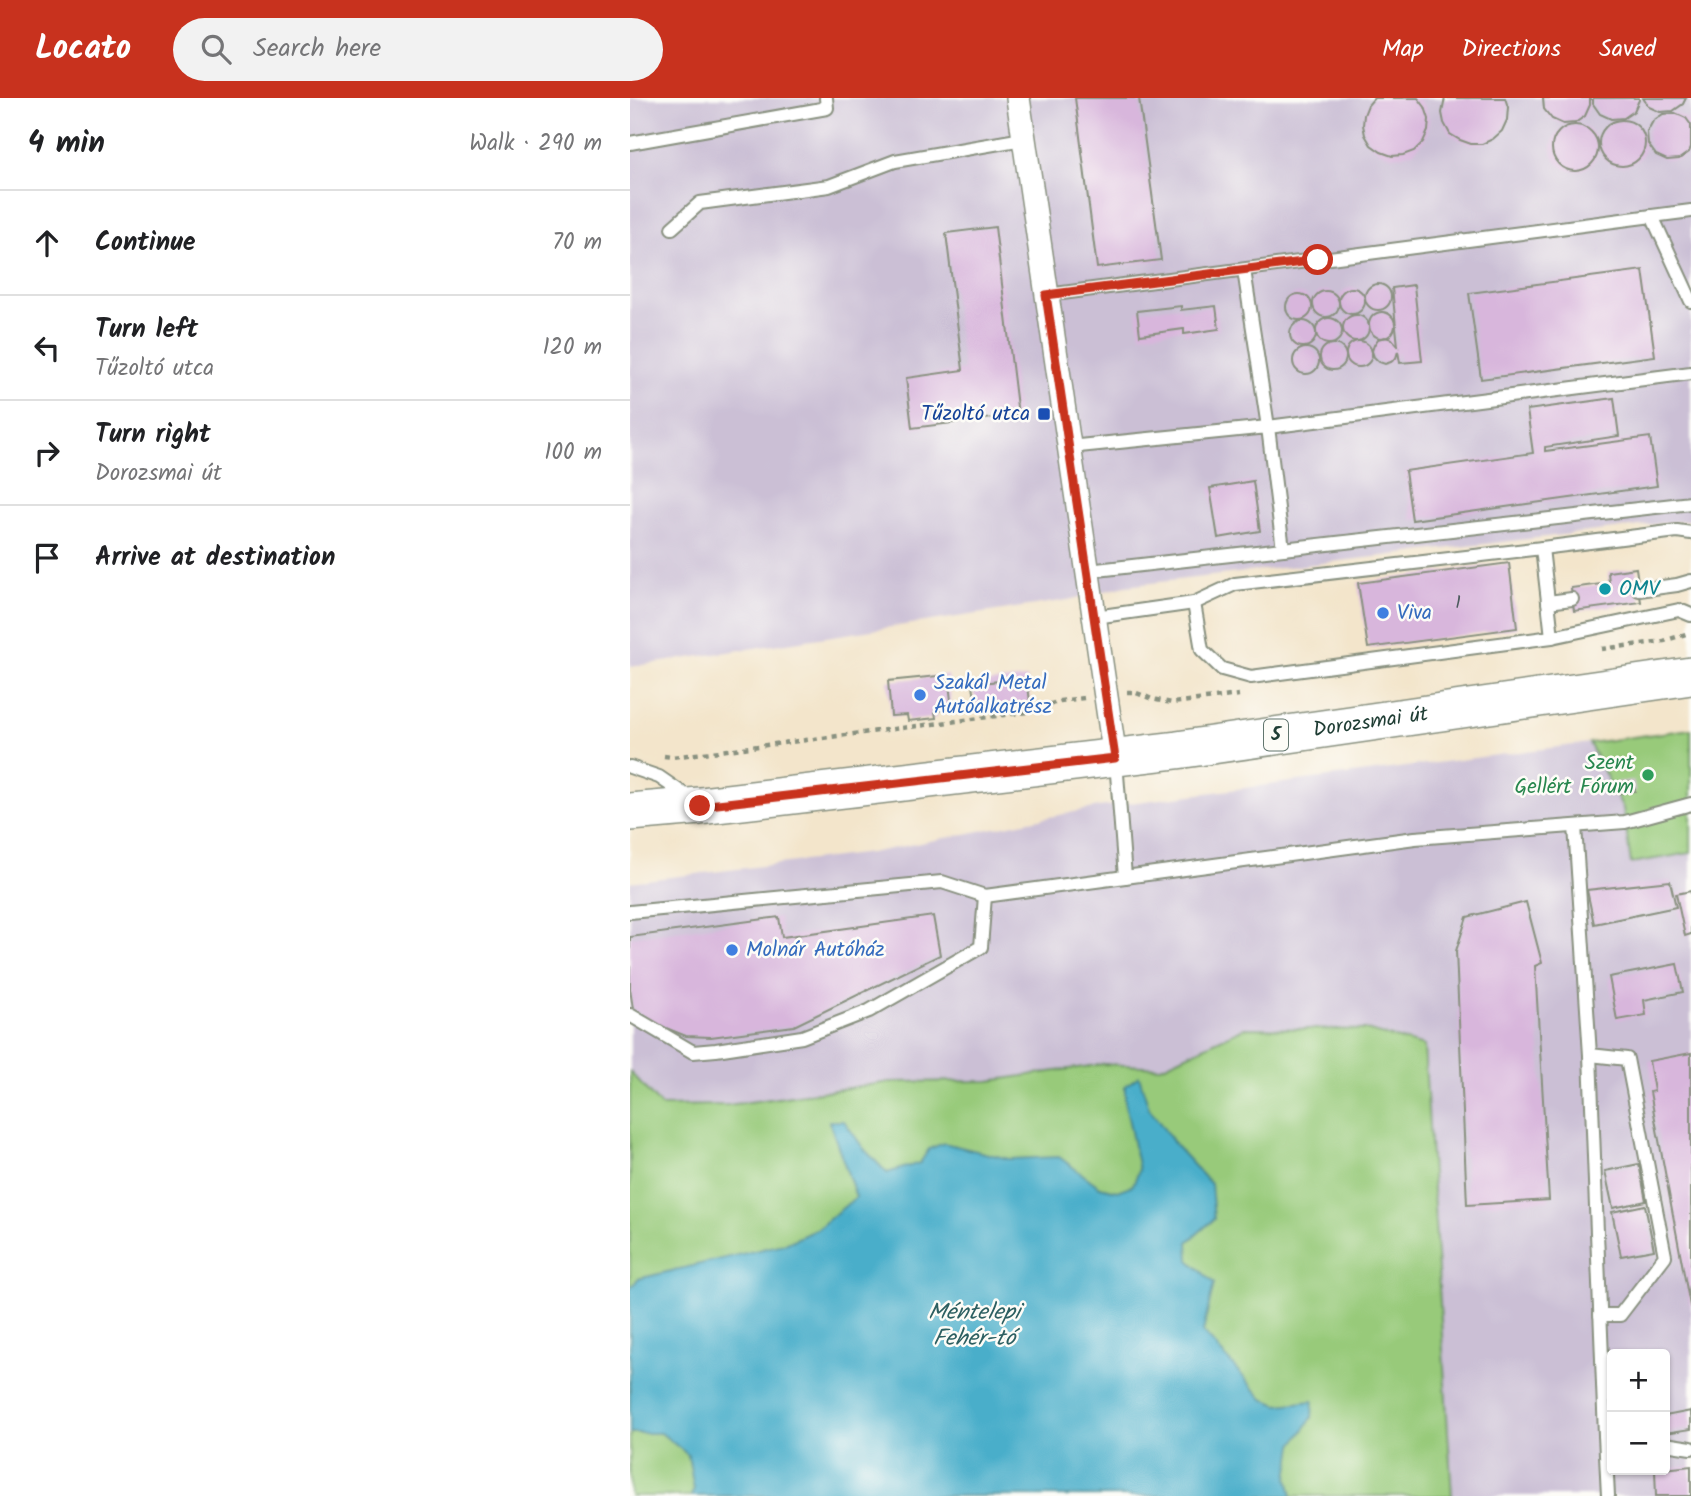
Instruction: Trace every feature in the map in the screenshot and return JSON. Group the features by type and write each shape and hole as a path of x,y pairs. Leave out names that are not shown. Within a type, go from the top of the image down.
{"main road":[{"name":"Dorozsmai út","path":"630,812 1115,758 1691,676"}],"street":[{"path":"1018,98 1115,758"}],"lane":[{"path":"630,143 827,108 826,98"},
{"path":"672,228 700,203 829,186 895,160 1023,139"},
{"path":"1046,295 1691,211"},
{"path":"1653,216 1691,301"},
{"path":"1244,270 1283,549"},
{"path":"1069,447 1268,427 1691,373"},
{"path":"1088,571 1691,503"},
{"path":"1095,617 1194,603 1235,584 1677,531 1691,533"},
{"path":"1542,548 1552,637"},
{"path":"1639,590 1691,581"},
{"path":"1548,602 1572,599"},
{"path":"1194,603 1202,649 1222,669 1251,677 1552,637 1679,610 1691,615"},
{"path":"1115,758 1125,877"},
{"path":"630,767 659,777 700,806"},
{"path":"630,912 942,882 985,896 1415,838 1625,822 1691,804"},
{"path":"1575,826 1590,1055 1600,1315 1607,1412"},
{"path":"630,1014 693,1052 716,1051 802,1037 869,1011 981,947 985,896"},
{"path":"1590,1055 1627,1059 1665,1256 1620,1315 1600,1315"},
{"path":"1670,1445 1691,1448"},
{"path":"1608,1475 1608,1496"}],"path":[{"path":"1596,650 1664,641 1691,632"},
{"path":"660,756 672,757 1028,712 1060,701 1134,692 1172,703 1240,695"}],"shaded area":[{"path":"630,98 1691,98 1691,520 1126,586 1068,600 630,667"},
{"path":"1589,743 1623,808 1631,863 1691,853 1691,1496 1452,1496 1424,1046 1244,1028 1161,1067 1104,1064 989,1081 891,1082 728,1105 660,1106 630,1072 630,882 870,853 1099,807"}],"green space":[{"name":"Szent Gellért Fórum","path":"1691,729 1691,853 1631,863 1623,808 1589,743"},
{"path":"1244,1028 1366,1030 1424,1046 1452,1496 630,1496 630,1072 661,1106 728,1105 891,1082 989,1081 1104,1064 1161,1067"}],"water":[{"name":"Méntelepi Fehér-tó","path":"1139,1076 1149,1108 1177,1147 1211,1184 1214,1219 1188,1242 1189,1260 1214,1283 1203,1332 1263,1399 1279,1405 1313,1401 1312,1418 1293,1445 1288,1478 1292,1496 691,1496 694,1489 688,1455 661,1433 630,1433 630,1289 638,1279 787,1243 817,1229 856,1197 829,1121 844,1121 864,1149 887,1173 920,1163 929,1149 944,1143 1009,1159 1059,1157 1100,1187 1117,1191 1133,1185 1139,1170 1125,1103 1125,1086"}],"building":[{"path":"1075,98 1139,98 1161,260 1097,268"},
{"path":"1374,98 1418,98 1425,107 1429,119 1428,131 1423,142 1414,151 1392,156 1371,145 1363,125 1368,105"},
{"path":"1445,98 1505,98 1508,107 1507,120 1502,131 1482,144 1460,140 1450,134 1444,123 1442,113"},
{"path":"1543,98 1590,98 1590,105 1585,116 1575,123 1563,124 1552,119 1544,109"},
{"path":"1593,98 1639,100 1634,111 1624,118 1611,119 1600,114 1593,104"},
{"path":"1643,98 1686,98 1683,104 1673,111 1660,112 1649,107"},
{"path":"1675,113 1686,118 1691,125 1691,147 1689,152 1679,159 1667,160 1656,155 1648,144 1647,132 1653,121 1663,114"},
{"path":"1622,120 1638,127 1645,143 1638,159 1622,166 1606,159 1599,143 1606,127"},
{"path":"1575,125 1591,132 1598,148 1591,164 1575,171 1559,164 1552,148 1559,132"},
{"path":"995,227 1018,415 912,428 906,378 963,370 946,233"},
{"path":"1643,270 1655,356 1481,379 1469,293"},
{"path":"1378,284 1387,288 1391,297 1387,306 1378,310 1369,306 1365,297 1369,288"},
{"path":"1414,285 1422,361 1400,363 1398,351 1391,362 1379,362 1372,351 1378,339 1392,339 1398,346 1392,288"},
{"path":"1352,288 1361,292 1365,301 1361,310 1352,314 1343,310 1339,301 1343,292"},
{"path":"1326,291 1335,295 1339,304 1335,313 1326,317 1317,313 1313,304 1317,295"},
{"path":"1299,294 1308,298 1312,307 1308,316 1299,320 1290,316 1286,307 1290,298"},
{"path":"1181,306 1181,310 1216,306 1219,329 1184,334 1184,329 1140,335 1137,311"},
{"path":"1382,312 1391,316 1395,325 1391,334 1382,338 1373,334 1369,325 1373,316"},
{"path":"1356,315 1365,319 1369,328 1365,337 1356,341 1347,337 1343,328 1347,319"},
{"path":"1329,318 1338,322 1342,331 1338,340 1329,344 1320,340 1316,331 1320,322"},
{"path":"1303,321 1312,325 1316,334 1312,343 1303,347 1294,343 1290,334 1294,325"},
{"path":"1359,341 1368,345 1372,354 1368,363 1359,367 1350,363 1346,354 1350,345"},
{"path":"1333,344 1342,348 1346,357 1342,366 1333,370 1324,366 1320,357 1324,348"},
{"path":"1306,348 1315,352 1319,361 1315,370 1306,374 1297,370 1293,361 1297,352"},
{"path":"1614,398 1619,436 1545,447 1545,451 1650,437 1657,486 1412,520 1405,471 1533,453 1527,410"},
{"path":"1253,481 1260,531 1218,538 1210,488"},
{"path":"1509,563 1517,628 1368,648 1358,583"},
{"name":"OMV","path":"1636,568 1641,602 1574,611 1571,588 1609,583 1608,572"},
{"name":"Szakál Metal Autóalkatrész","path":"948,675 952,709 935,711 936,718 908,721 907,715 891,716 888,681"},
{"path":"1027,678 1030,702 979,710 976,708 973,684"},
{"path":"1633,781 1635,791 1619,793 1617,782"},
{"path":"1670,881 1676,907 1594,924 1587,890"},
{"path":"1691,891 1691,934 1685,936 1676,894"},
{"path":"1526,902 1542,963 1535,966 1549,1200 1467,1205 1456,951 1467,917"},
{"path":"933,916 940,955 794,1026 711,1037 686,1036 661,1026 633,1009 630,989 630,937 779,917 782,937"},
{"path":"1677,964 1683,992 1644,1000 1646,1015 1617,1020 1609,977"},
{"path":"1691,1053 1690,1306 1650,1092 1654,1091 1649,1061"},
{"path":"1639,1164 1646,1201 1613,1208 1605,1171"},
{"path":"1645,1205 1654,1250 1621,1256 1612,1212"},
{"path":"1691,1411 1691,1429 1670,1432 1670,1415"},
{"path":"1691,1466 1691,1496 1656,1496 1655,1475 1670,1475 1670,1468"}],"place":[{"name":"Tűzoltó utca","path":"1044,414"},
{"name":"OMV","path":"1605,589"},
{"name":"Viva","path":"1383,613"},
{"name":"Szakál Metal Autóalkatrész","path":"920,695"},
{"name":"Szent Gellért Fórum","path":"1648,775"},
{"name":"Molnár Autóház","path":"732,950"}],"route":[{"path":"700,806 1115,758 1046,295 1318,260"}]}
